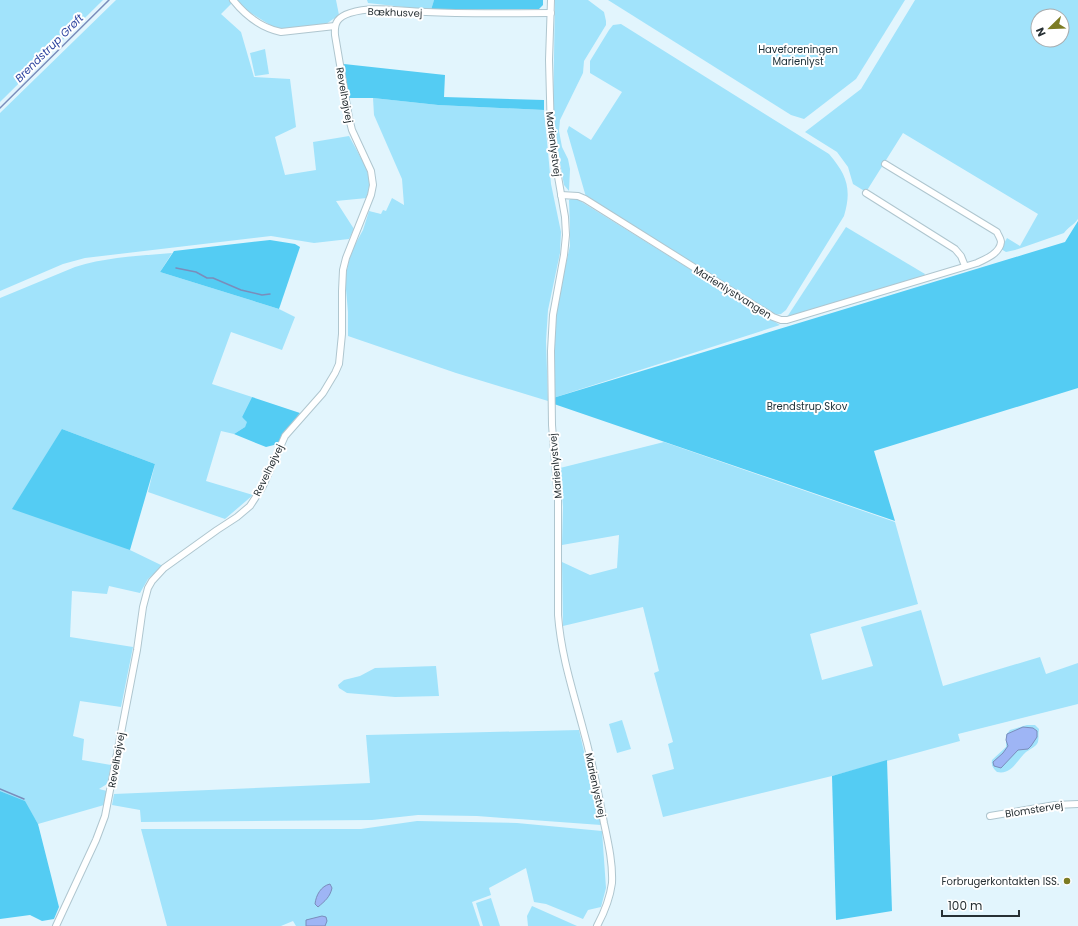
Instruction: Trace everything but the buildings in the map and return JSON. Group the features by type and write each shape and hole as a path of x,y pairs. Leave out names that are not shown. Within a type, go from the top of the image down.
{"street":[{"path":"233,0 242,11 252,19 273,30 281,32 335,26"},
{"name":"Marienlystvej","path":"551,0 549,67 551,136 566,235 564,255 553,314 551,351 552,424 558,499 558,615 559,632 565,662 588,747 611,860 612,884 607,904 597,926"},
{"name":"Bækhusvej","path":"335,26 337,21 347,14 371,9 424,12 551,13"},
{"name":"Revelhøjvej","path":"56,926 96,840 105,816 137,650 143,606 148,588 152,581 164,568 212,533 237,517 250,506 263,486 285,436 323,393 339,364 342,334 343,270 346,258 371,195 373,185 371,171 352,130 335,26"},
{"name":"Marienlystvangen","path":"561,195 578,196 586,199 773,317 780,320 794,319 985,260 998,249 1001,241 997,232 885,164"},
{"path":"866,193 955,249 959,252 965,266"},
{"name":"Blomstervej","path":"990,816 1055,805 1078,804"}],"green space":[{"path":"0,0 103,0 0,102"},
{"path":"116,0 229,0 232,3 221,14 241,32 254,77 290,79 296,127 275,137 285,175 316,170 313,142 349,136 366,167 370,182 367,198 336,201 354,229 349,239 314,243 271,236 85,258 63,264 0,291 0,113"},
{"path":"236,0 336,0 339,15 326,24 282,29 275,28 243,8"},
{"path":"367,0 434,0 431,10 368,3"},
{"path":"434,0 543,0 543,5 539,9 431,10"},
{"path":"555,0 588,0 604,12 606,21 606,25 584,61 583,73 560,120 559,131 562,147 568,159 570,169 569,191 564,185 556,140 553,112"},
{"name":"Haveforeningen Marienlyst","path":"608,0 905,0 856,79 804,119 791,115"},
{"path":"915,0 1078,0 1078,219 1064,233 1006,252 1001,249 1007,238 1020,246 1038,214 903,133 866,192 853,184 848,167 837,152 805,132 861,89"},
{"path":"621,24 829,154 844,176 848,190 848,198 844,216 786,310 781,314 774,315 586,197 567,131 569,126 591,140 622,92 590,73 590,61 609,30 613,25"},
{"path":"265,49 269,74 255,76 250,53"},
{"path":"344,64 445,75 444,97 544,100 544,110 438,105 373,98 349,98"},
{"path":"373,98 438,105 544,110 551,184 561,232 560,253 548,310 546,341 548,401 456,373 348,336 348,312 345,278 351,252 363,230 369,211 381,214 383,210 386,211 392,198 404,205 402,179 374,115"},
{"path":"574,197 780,325 553,398 555,326 558,298 570,246 569,200"},
{"name":"Brendstrup Skov","path":"1078,221 1078,388 874,451 895,521 554,404 553,398 1065,242"},
{"path":"846,227 925,274 923,277 792,317 787,317"},
{"path":"270,240 295,244 300,247 279,309 160,272 174,251"},
{"path":"172,253 160,272 279,309 295,317 282,350 231,332 212,384 252,397 242,417 248,421 245,427 234,434 221,431 206,481 253,495 225,519 148,492 155,464 62,429 130,550 163,566 148,579 140,593 109,586 107,594 72,591 70,637 133,647 121,707 80,701 73,736 84,739 82,760 111,765 107,784 99,789 107,791 104,805 38,824 24,801 0,791 0,298 75,267 123,257"},
{"path":"252,397 300,413 286,430 278,444 266,447 234,434 245,427 247,422 242,417"},
{"path":"62,429 155,464 130,550 12,509"},
{"path":"664,442 895,522 918,604 810,634 822,680 873,666 861,627 921,610 943,686 1040,657 1046,674 1078,663 1078,704 958,734 960,741 832,776 663,817 652,775 674,769 668,744 673,742 654,673 659,671 643,607 563,626 562,562 590,575 617,568 619,535 562,545 563,507 560,468"},
{"path":"436,666 439,696 395,697 347,693 339,688 338,685 344,680 360,676 375,668"},
{"path":"622,720 631,749 617,753 609,724"},
{"path":"1027,725 1035,725 1039,729 1037,744 1026,752 1010,769 997,772 993,767 992,760 1006,747 1006,735 1010,730"},
{"path":"579,730 601,825 477,816 418,815 372,820 141,822 140,810 112,805 114,794 370,783 366,735"},
{"path":"887,760 892,911 836,920 832,776"},
{"path":"0,791 25,801 38,824 59,907 54,919 42,921 30,915 0,919"},
{"path":"417,821 517,823 602,831 606,888 601,907 588,910 583,919 546,904 534,902 526,868 489,888 491,895 472,902 480,926 296,926 293,921 281,926 167,926 141,829 361,829"},
{"path":"491,898 500,926 483,926 476,903"},
{"path":"532,906 577,926 528,926 527,916"}],"shaded area":[{"path":"1023,727 1033,728 1037,731 1037,737 1031,746 1028,749 1018,750 1001,768 994,766 993,762 1008,746 1006,740 1007,734"},
{"path":"330,884 332,888 329,896 318,907 315,904 316,897 324,887"},
{"path":"322,916 326,917 327,921 325,926 306,926 306,920"}],"waterway":[{"name":"Brendstrup Grøft","path":"0,108 109,0"},
{"path":"176,268 196,272 207,278 213,278 241,290 262,295 270,294"},
{"path":"0,789 24,799"}],"place":[{"name":"Forbrugerkontakten ISS.","path":"1067,881"}]}
